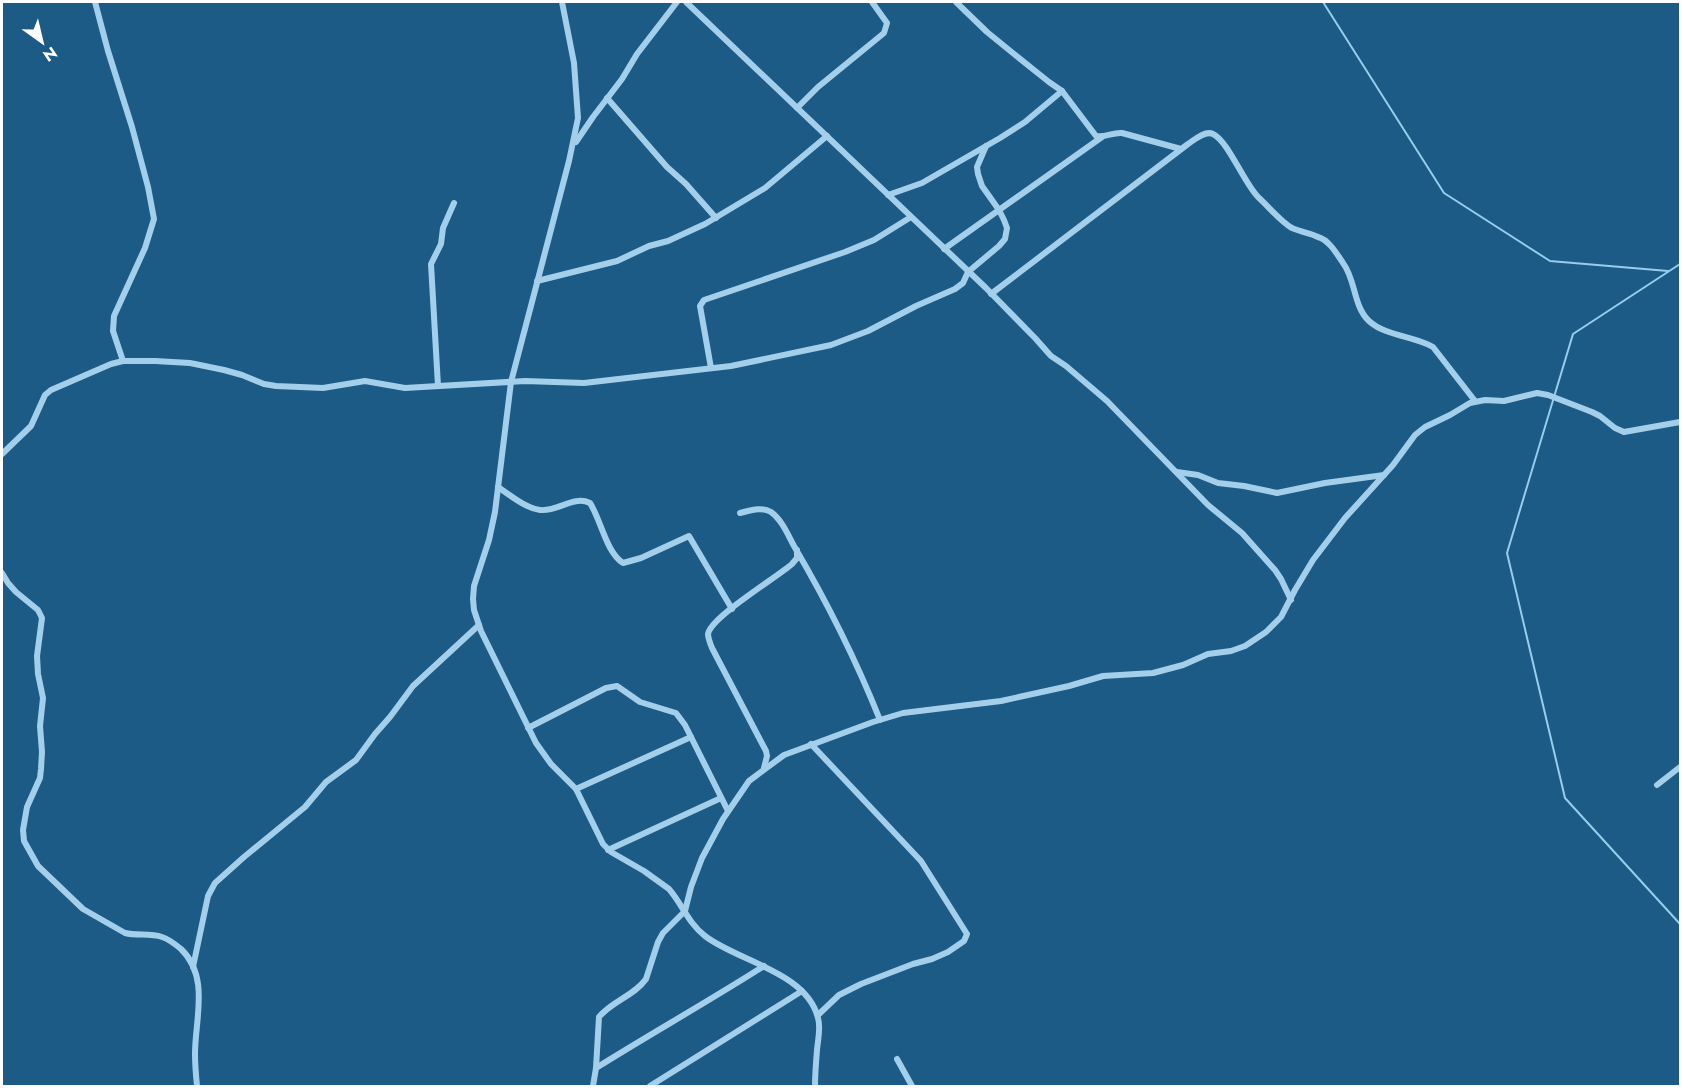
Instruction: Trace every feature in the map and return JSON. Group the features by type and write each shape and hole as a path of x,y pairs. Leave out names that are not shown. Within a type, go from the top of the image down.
{"street":[{"path":"95,2 132,127 154,219 145,248 114,316 113,331 123,362"},
{"path":"562,2 574,63 578,118 511,382 498,487 489,540 473,593 474,610 479,625 536,743 550,764 576,789 596,833 608,850 669,889 694,926 711,941 764,966 802,991 809,999 818,1015 819,1029 814,1086"},
{"path":"572,148 592,117 622,79 637,54 677,2"},
{"path":"686,2 991,294 1051,356 1107,401 1208,505 1242,533 1275,570 1291,600"},
{"path":"797,108 818,87 884,33 887,23 872,2"},
{"path":"956,2 1005,47 1062,91 1093,133 1102,137"},
{"path":"888,195 922,183 1015,129 1062,91"},
{"path":"607,98 667,167 686,184 716,218"},
{"path":"944,249 1102,137 1122,133 1181,149"},
{"path":"991,294 1181,149 1198,137 1208,133 1213,134 1222,142 1254,192 1284,222 1293,228 1319,237 1329,244 1349,272 1358,304 1367,319 1384,330 1425,342 1433,348 1475,401"},
{"path":"537,281 617,261 716,218 765,188 827,136"},
{"path":"2,454 31,426 45,395 51,390 111,364 123,362 155,361 197,364 242,375 276,387 323,388 365,381 395,388 511,382 584,383 711,368 807,351 838,343 955,289 963,283 968,272 1005,239 1007,228 999,210 982,186 978,174 977,167 986,146"},
{"path":"438,386 431,264 441,244 443,228 454,203"},
{"path":"711,368 700,306 704,300 845,252 874,240 911,217"},
{"path":"593,1086 599,1017 646,979 658,942 663,933 685,911 702,858 728,811 749,781 784,755 903,713 1019,698 1103,676 1143,674 1183,665 1208,654 1231,651 1245,646 1266,632 1285,611 1303,576 1338,527 1400,456 1409,442 1421,430 1475,401 1504,401 1542,393 1592,412 1624,432 1680,422"},
{"path":"1176,471 1198,475 1218,483 1277,493 1324,483 1384,475"},
{"path":"498,487 536,509 550,510 582,500 590,503 610,548 623,563 641,558 689,536 732,609"},
{"path":"740,513 756,509 767,510 784,529 837,623 880,720"},
{"path":"764,768 766,751 708,635 711,626 792,564 797,550"},
{"path":"2,573 16,592 38,610 42,618 37,656 43,698 40,720 42,752 40,778 27,807 22,830 24,841 38,866 83,909 125,933 160,936 167,939 185,954 196,973 199,989 195,1054 197,1086"},
{"path":"193,967 208,896 215,883 305,807 326,782 356,760 413,686 479,625"},
{"path":"528,728 606,688 617,686 640,702 676,713 680,717 728,811"},
{"path":"576,789 691,737"},
{"path":"811,744 921,861 966,934 964,941 948,952 861,984 839,995 818,1015"},
{"path":"1657,785 1680,767"},
{"path":"608,850 721,798"},
{"path":"596,1068 764,966"},
{"path":"650,1086 802,991"},
{"path":"897,1059 912,1086"}],"waterway":[{"path":"1323,2 1444,193 1550,261 1668,271"},
{"path":"1680,264 1573,334 1507,553 1565,798 1680,924"}]}
